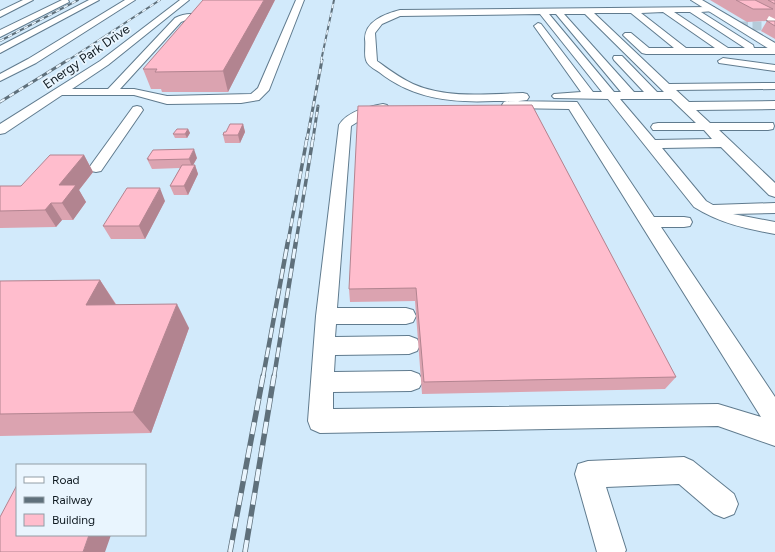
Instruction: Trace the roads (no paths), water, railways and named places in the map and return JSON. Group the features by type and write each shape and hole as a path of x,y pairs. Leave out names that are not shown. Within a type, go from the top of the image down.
{"main road":[{"path":"709,8 775,49"}],"street":[{"path":"0,14 29,0"},
{"path":"0,34 68,0"},
{"path":"0,50 94,0"},
{"path":"0,78 32,61 131,0"},
{"name":"Energy Park Drive","path":"0,130 104,62 185,0"},
{"path":"59,92 111,92 136,89 167,100 242,99 259,95 263,90 300,0"},
{"path":"735,1 775,22"},
{"path":"495,4 692,5 709,8"},
{"path":"631,15 664,6 692,5 750,47"},
{"path":"664,6 726,51"},
{"path":"684,51 631,15 618,10 404,13 392,15 378,23 371,30 369,35 371,60 378,68 402,84 419,92 438,96 457,98 630,96 654,95 670,91 775,86"},
{"path":"542,11 695,200 706,209 730,219 752,225 775,228"},
{"path":"558,11 630,96"},
{"path":"572,11 583,22"},
{"path":"587,11 775,192"},
{"path":"602,11 646,51"},
{"path":"527,12 590,96"},
{"path":"111,92 178,20 198,14 188,27"},
{"path":"0,27 12,28"},
{"path":"654,41 667,51"},
{"path":"633,55 646,51 726,51 775,49"},
{"path":"610,50 654,95"},
{"path":"633,55 694,57 775,68"},
{"path":"775,418 573,105 404,106 378,108 363,112 348,120 345,125 326,316 320,421 718,415 775,434"},
{"path":"686,106 775,105"},
{"path":"96,168 137,110"},
{"path":"658,127 768,126"},
{"path":"650,144 724,143"},
{"path":"706,209 775,208"},
{"path":"649,222 684,222"},
{"path":"326,316 406,316"},
{"path":"324,346 409,345"},
{"path":"322,382 411,380"},
{"path":"611,550 588,474 684,470 724,504"}],"tunnel":[{"path":"739,26 775,26"}],"railway":[{"path":"0,41 78,0"},
{"path":"67,61 160,0"},
{"path":"321,61 334,0"},
{"path":"0,102 68,60"},
{"path":"307,139 322,60"},
{"path":"313,139 318,106"},
{"path":"288,242 307,138"},
{"path":"296,242 313,138"},
{"path":"263,377 288,241"},
{"path":"274,377 296,241"},
{"path":"230,552 263,376"},
{"path":"245,552 274,376"}]}
